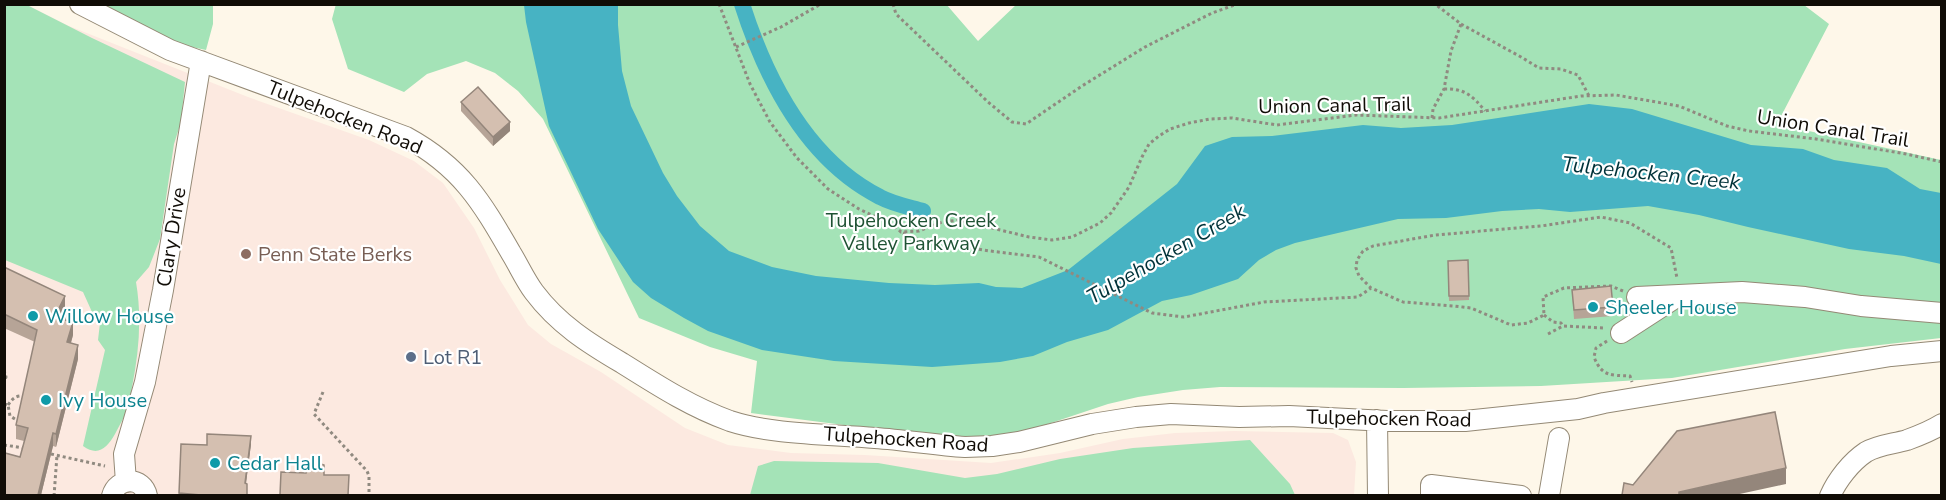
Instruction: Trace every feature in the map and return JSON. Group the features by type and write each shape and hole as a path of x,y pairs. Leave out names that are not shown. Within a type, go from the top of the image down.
{"street":[{"name":"Tulpehocken Road","path":"80,4 152,42 406,137 425,147 445,161 475,194 529,285 556,319 576,335 672,394 732,421 791,432 965,447 1019,442 1092,424 1171,414 1465,421 1578,409 1891,356 1941,351"},
{"name":"Clary Drive","path":"119,489 124,454 145,382 201,61"},
{"path":"1637,297 1742,292 1805,297 1861,306 1941,314"},
{"path":"1621,333 1681,295"},
{"path":"1378,495 1382,420"},
{"path":"1830,495 1834,486 1866,452 1908,440 1941,424"},
{"path":"1549,495 1559,438"},
{"path":"119,489 130,481 139,483 146,490 147,495"},
{"path":"1431,495 1431,485 1521,495"}],"path":[{"path":"719,4 750,84 770,122 797,158 828,189 859,209 893,225 901,232 918,239 990,251 1039,256 1152,313 1184,317 1264,302 1358,297 1371,288"},
{"path":"736,47 781,27 821,4"},
{"path":"893,4 896,14 988,102 1012,122 1026,124 1145,47 1212,13 1237,4"},
{"path":"1435,4 1461,24 1539,68 1561,69 1578,75 1589,96"},
{"path":"1432,118 1432,109 1444,89 1451,51 1461,24"},
{"path":"1444,89 1457,88 1474,98 1485,111"},
{"name":"Union Canal Trail","path":"901,232 919,231 942,222 959,220 1029,237 1052,240 1072,237 1100,223 1111,213 1129,187 1149,144 1170,129 1210,119 1232,118 1277,125 1356,115 1432,118 1589,96 1616,95 1679,106 1726,126 1749,131 1816,139 1941,162"},
{"path":"1544,315 1528,323 1511,325 1470,308 1403,302 1371,288 1359,276 1356,268 1358,260 1363,251 1373,246 1436,235 1490,232 1600,218 1630,223 1671,248 1681,295"},
{"path":"1563,326 1544,315 1543,297 1564,288 1611,286 1637,297"},
{"path":"1581,298 1582,287"},
{"path":"1548,334 1563,326 1613,328 1621,333 1596,348 1594,357 1598,368 1607,374 1630,376 1636,399"},
{"path":"4,370 4,383"},
{"path":"323,392 314,414 367,471 369,495"},
{"path":"20,423 10,417 6,405 13,398 20,395 25,396"},
{"path":"4,445 26,448"},
{"path":"51,454 105,466"},
{"path":"54,495 57,455"}],"shaded area":[{"name":"Penn State Berks","path":"4,5 27,5 69,26 248,97 369,140 414,161 443,183 474,228 500,280 528,325 551,344 601,372 685,428 728,445 791,453 991,463 1060,453 1123,439 1175,433 1234,431 1333,433 1348,440 1356,462 1354,495 5,495"}],"green space":[{"name":"Tulpehocken Creek Valley Parkway","path":"336,4 946,4 978,41 1017,4 1804,5 1829,24 1777,124 1941,160 1941,338 1845,349 1672,378 1541,386 1220,387 1183,390 1108,404 1036,428 1002,436 957,439 751,413 757,361 710,347 639,318 543,119 518,91 495,73 466,61 427,74 404,92 348,69 332,19"},
{"path":"4,5 27,5 185,82 181,122 174,144 160,239 149,267 136,282 139,334 130,401 112,439 98,451 83,446 105,350 98,340 100,323 83,292 5,260"},
{"path":"98,5 213,5 213,24 206,50 173,43"},
{"path":"1250,440 1290,484 1295,495 750,495 758,466 774,461 878,463 965,478 997,474 1060,459 1133,448"}],"water":[{"name":"Tulpehocken Creek","path":"524,5 618,5 622,71 631,106 663,173 677,196 700,226 729,251 772,267 816,276 889,283 935,285 979,283 996,287 1022,288 1068,270 1177,184 1205,146 1232,137 1272,136 1363,125 1401,128 1452,125 1589,104 1632,109 1751,145 1803,149 1834,160 1887,168 1920,189 1941,193 1941,264 1904,256 1849,249 1699,215 1648,206 1570,212 1539,209 1502,211 1446,218 1398,219 1295,243 1259,260 1238,279 1191,295 1162,301 1108,330 1067,342 1033,356 1000,362 932,367 834,361 762,350 708,331 651,298 633,282 598,229 549,126"}],"building":[{"path":"478,87 510,122 493,137 461,102"},
{"path":"1468,260 1469,296 1449,296 1448,261"},
{"path":"4,267 65,296 57,312 66,315 65,320 73,322 67,342 78,345 38,495 4,495 5,453 20,457 28,428 16,425 37,330 4,314"},
{"path":"1611,286 1613,307 1574,310 1572,290"},
{"path":"1775,412 1786,468 1679,492 1679,495 1622,495 1624,483 1633,485 1677,431"},
{"name":"Cedar Hall","path":"207,434 251,436 245,483 247,484 247,495 179,493 181,444 207,445"},
{"path":"315,462 324,465 324,475 349,475 348,495 280,495 281,472 306,473 306,465"}],"waterway":[{"path":"742,4 763,61 777,88 793,115 831,162 854,181 885,199 923,211"}],"place":[{"name":"Penn State Berks","path":"246,254"},
{"name":"Sheeler House","path":"1593,307"},
{"name":"Willow House","path":"33,316"},
{"name":"Lot R1","path":"411,357"},
{"name":"Ivy House","path":"46,400"},
{"name":"Cedar Hall","path":"215,463"}]}
